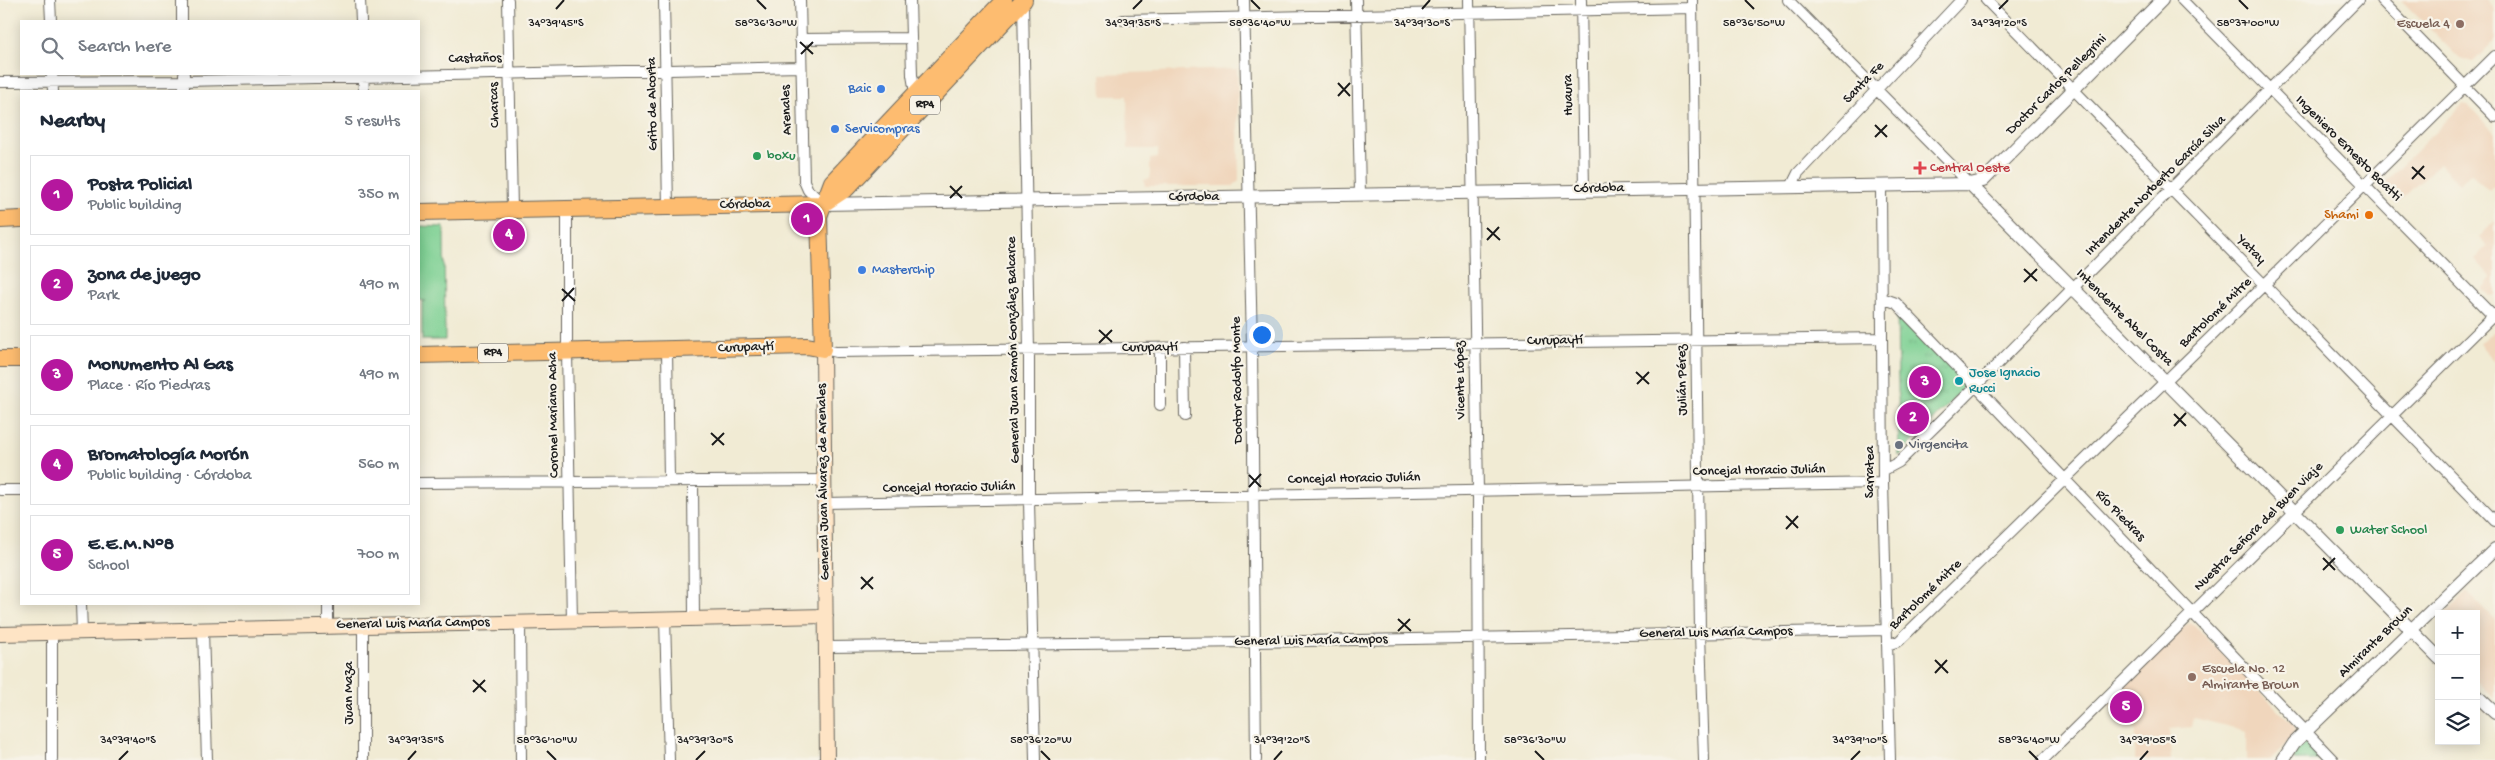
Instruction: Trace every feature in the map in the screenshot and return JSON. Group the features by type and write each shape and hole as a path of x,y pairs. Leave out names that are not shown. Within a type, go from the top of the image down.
{"main road":[{"name":"RP4","path":"823,204 832,182 1004,0"},
{"name":"RP4","path":"823,204 847,188 1023,0"},
{"name":"Córdoba","path":"420,212 823,204"},
{"name":"General Juan Álvarez de Arenales","path":"823,204 819,216 825,480 827,760"},
{"path":"0,220 20,220"},
{"name":"Curupaytí","path":"420,355 807,346 823,350"},
{"path":"0,359 20,359"},
{"name":"General Luis María Campos","path":"0,634 826,616"}],"street":[{"path":"50,0 51,20"},
{"path":"182,0 182,20"},
{"path":"360,0 361,20"},
{"name":"Charcas","path":"508,0 512,210"},
{"name":"Grito de Alcorta","path":"664,0 668,207"},
{"name":"Arenales","path":"800,0 804,181 808,190 823,204"},
{"path":"910,0 912,75 915,93"},
{"name":"General Juan Ramón González Balcarce","path":"1023,0 1030,351 1029,501 1035,760"},
{"name":"Doctor Rodolfo Monte","path":"1244,0 1252,346 1256,760"},
{"path":"1356,0 1360,194"},
{"name":"Vicente López","path":"1469,0 1478,490 1480,760"},
{"name":"Huaura","path":"1581,0 1584,190"},
{"name":"Intendente Abel Costa","path":"1788,0 2074,288 2293,513 2436,655"},
{"name":"Santa Fe","path":"1791,186 1798,173 1962,0"},
{"name":"Yatay","path":"1986,0 2495,521"},
{"name":"Doctor Carlos Pellegrini","path":"1970,184 1983,180 2162,0"},
{"name":"Ingeniero Ernesto Boatti","path":"2182,0 2494,316"},
{"name":"Intendente Norberto García Silva","path":"1884,470 1899,462 2172,190 2358,0"},
{"path":"2381,0 2495,117"},
{"path":"1123,20 1581,11 1692,4"},
{"name":"Julián Pérez","path":"1692,4 1700,633 1704,760"},
{"path":"800,39 911,38"},
{"name":"Bartolomé Mitre","path":"1887,645 1898,641 2265,284 2495,56"},
{"name":"Castaños","path":"420,73 666,71 800,67"},
{"name":"Castaños","path":"0,82 184,82 341,75"},
{"path":"363,75 364,90"},
{"name":"Córdoba","path":"823,204 1970,184"},
{"name":"Sarratea","path":"1880,185 1883,483 1890,760"},
{"name":"Coronel Mariano Acha","path":"567,209 567,352 572,621"},
{"name":"Río Piedras","path":"1882,298 1896,303 2333,760"},
{"name":"Nuestra Señora del Buen Viaje","path":"2043,760 2494,316"},
{"name":"Curupaytí","path":"823,350 836,352 1030,351 1474,342 1882,338"},
{"path":"1184,347 1185,416"},
{"path":"1160,348 1160,405"},
{"path":"667,350 669,480"},
{"path":"694,480 694,618"},
{"path":"420,482 825,480"},
{"name":"Concejal Horacio Julián","path":"825,503 1029,501 1478,490 1883,483"},
{"path":"0,490 20,490"},
{"name":"Almirante Brown","path":"2283,760 2287,752 2306,731 2495,549"},
{"path":"81,605 82,632"},
{"path":"328,605 328,626"},
{"path":"665,619 669,760"},
{"path":"520,622 521,760"},
{"name":"Juan Maza","path":"363,625 363,760"},
{"name":"General Luis María Campos","path":"826,647 1254,642 1478,636 1886,630"},
{"path":"203,631 207,760"},
{"path":"52,633 52,760"},
{"path":"2480,699 2495,713"}],"shaded area":[{"name":"Escuela 4","path":"2401,0 2486,0 2495,9 2495,40 2473,62 2460,59"},
{"path":"1237,69 1239,181 1233,186 1145,186 1144,180 1150,179 1150,159 1158,158 1158,149 1128,149 1127,96 1102,96 1101,74"},
{"path":"2463,104 2468,105 2495,133 2495,185 2489,191 2471,173 2459,184 2439,164 2397,203 2381,186"},
{"path":"2495,221 2495,295 2490,296 2483,289 2492,278 2475,259 2488,246 2479,237"},
{"path":"2493,332 2495,333 2495,361 2479,344"},
{"path":"2467,592 2495,620 2495,699 2480,685 2480,610 2449,610"},
{"path":"2192,623 2295,727 2294,736 2270,760 2247,760 2247,731 2194,718 2192,727 2169,729 2171,760 2135,760 2136,729 2133,729 2108,704 2185,625"}],"green space":[{"path":"420,226 444,227 445,340 422,340 422,301 426,301 420,300"},
{"path":"1897,311 1968,384 1899,456"},
{"path":"2306,742 2325,760 2294,760 2294,753"}],"place":[{"name":"Escuela 4","path":"2460,24"},
{"name":"Baic","path":"881,89"},
{"name":"Servicompras","path":"835,129"},
{"name":"boxu","path":"757,156"},
{"name":"Central Oeste","path":"1920,168"},
{"name":"Shami","path":"2369,215"},
{"name":"Posta Policial","path":"807,219"},
{"name":"Bromatología Morón","path":"509,235"},
{"name":"Masterchip","path":"862,270"},
{"name":"Jose Ignacio Rucci","path":"1959,381"},
{"name":"Monumento Al Gas","path":"1925,382"},
{"name":"zona de juego","path":"1913,418"},
{"name":"Virgencita","path":"1899,445"},
{"name":"Water School","path":"2340,530"},
{"name":"Escuela No. 12 Almirante Brown","path":"2192,677"},
{"name":"E.E.M.N°8","path":"2126,707"}]}
